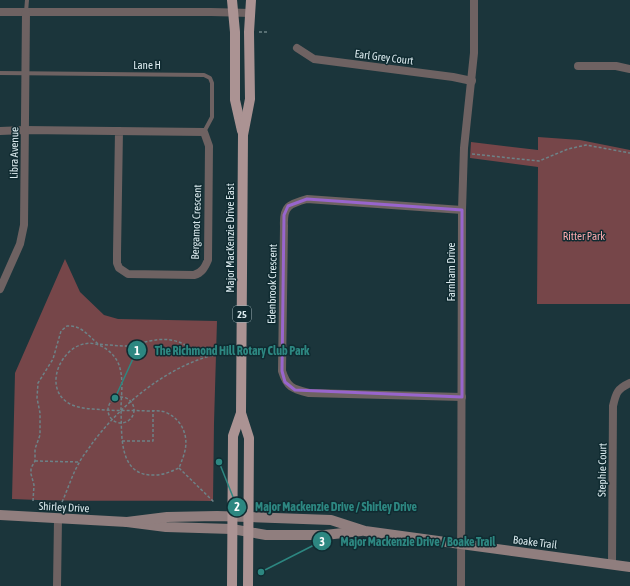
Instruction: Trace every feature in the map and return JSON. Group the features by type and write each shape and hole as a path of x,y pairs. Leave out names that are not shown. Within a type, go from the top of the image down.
{"main road":[{"name":"Major MacKenzie Drive East","path":"232,0 235,32 236,100 243,135"},
{"name":"Major MacKenzie Drive East","path":"248,586 240,530 240,517 249,438 241,413 243,135 250,99 249,32 251,0"},
{"name":"Major MacKenzie Drive East","path":"232,586 240,530 233,436 241,413"}],"street":[{"name":"Farnham Drive","path":"461,586 462,210 464,148 472,81 475,32 474,0"},
{"path":"0,12 251,13"},
{"name":"Libra Avenue","path":"0,289 20,244 24,225 27,73 26,12"},
{"name":"Earl Grey Court","path":"297,48 314,59 454,77 472,81"},
{"path":"578,66 616,66 630,69"},
{"path":"0,130 204,132"},
{"name":"Bergamot Crescent","path":"118,131 117,263 119,268 128,274 194,275 202,271 208,260 209,146 204,132"},
{"name":"Edenbrook Crescent","path":"462,210 307,199 288,206 284,215 282,371 285,382 295,390 309,393 462,397"},
{"name":"Stephie Court","path":"612,564 613,406 615,395 621,388 630,383"},
{"name":"Shirley Drive","path":"0,515 127,522 166,527 240,530"},
{"name":"Shirley Drive","path":"127,522 167,517 240,517"},
{"name":"Boake Trail","path":"240,517 331,520 365,531 630,567"},
{"path":"57,586 58,519"},
{"name":"Boake Trail","path":"240,530 266,535 325,534 365,531"}],"lane":[{"path":"26,0 26,12"},
{"name":"Lane H","path":"0,73 204,75 210,78 212,83 212,117 204,132"}],"path":[{"path":"259,32 267,32"},
{"path":"470,154 539,161 568,149 586,145 630,153"},
{"path":"33,501 34,485 31,468 35,461 35,449 40,435 40,413 37,398 38,383 53,359 61,331 67,326 75,325 85,331 98,344 112,354 119,364 122,379 122,441 123,449 128,461 134,468 147,474 155,475 180,468"},
{"path":"180,468 186,451 187,441 185,432 178,420 172,415 164,412 153,411 109,410 79,407 65,400 60,393 56,375 58,366 62,359 76,348 86,344 130,346 165,338 178,341 203,358"},
{"path":"62,502 79,462 98,435 121,410 150,386 203,358 218,354"},
{"path":"121,397 128,398 131,401 134,405 134,414 129,420 122,422 113,419 109,410 112,400 121,397"},
{"path":"122,441 153,441 153,411"},
{"path":"35,461 79,462"},
{"path":"180,468 214,502"}],"highlighted area":[{"path":"307,199 462,210 462,397 295,390 285,382 282,371 284,215 288,206"}],"green space":[{"name":"Ritter Park","path":"538,137 580,140 630,150 630,304 537,304 538,167 470,158 471,142 538,150"},
{"path":"65,259 80,292 104,315 118,319 217,321 213,501 12,499 15,373"}],"place":[{"name":"The Richmond Hill Rotary Club Park","path":"115,398"},
{"name":"Major Mackenzie Drive / Shirley Drive","path":"219,462"},
{"name":"Major Mackenzie Drive / Boake Trail","path":"261,572"}]}
